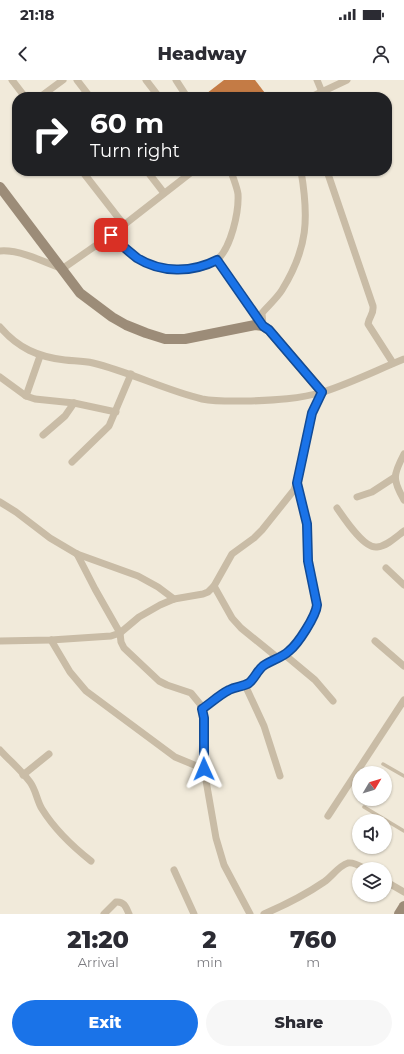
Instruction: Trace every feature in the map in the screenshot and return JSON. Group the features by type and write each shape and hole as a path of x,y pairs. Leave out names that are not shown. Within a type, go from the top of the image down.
{"street":[{"path":"12,80 21,92"},
{"path":"47,92 64,80"},
{"path":"77,80 86,92"},
{"path":"146,80 155,92"},
{"path":"176,80 184,92"},
{"path":"317,80 322,92 347,80"},
{"path":"86,176 124,225"},
{"path":"151,176 164,193"},
{"path":"62,269 111,235 186,176"},
{"path":"111,235 137,258 158,268 172,270 205,266 217,260 226,248 236,217 238,193 233,176"},
{"path":"263,326 262,313 281,291 298,260 305,229 305,198 302,176"},
{"path":"328,176 373,306 373,312 368,324 393,363"},
{"path":"0,187 80,293 112,318 146,333 165,338 185,339 255,325 263,326"},
{"path":"0,251 6,250 34,258 62,269"},
{"path":"217,260 263,326 269,330 322,392"},
{"path":"0,327 19,345 40,356 91,363 131,374 162,387 213,400 291,399 322,392 358,379 404,358"},
{"path":"26,396 40,356"},
{"path":"72,462 109,426 131,374"},
{"path":"0,377 26,396 35,399 74,403 116,412"},
{"path":"0,641 51,640 111,636 120,633 148,611 174,599 208,592 214,586 232,554 254,538 262,530 290,495 297,483 312,413 322,392"},
{"path":"43,435 65,416 74,403"},
{"path":"404,454 396,470 395,477 396,487 404,500"},
{"path":"357,497 372,492 395,477"},
{"path":"202,709 225,692 251,682 259,670 264,666 291,650 317,611 308,561 307,524 297,483"},
{"path":"0,502 16,512 50,538 77,554 138,576 158,587 174,599"},
{"path":"337,508 364,542 370,546 376,547 385,544 404,531"},
{"path":"77,554 120,633 121,642 124,648 159,681 191,693 196,698 202,709 204,718 204,769 216,838 224,865 250,914"},
{"path":"386,568 404,585"},
{"path":"214,586 223,603 237,623 256,642 282,656 315,680 333,701"},
{"path":"51,640 70,672 86,691 175,757 204,769"},
{"path":"374,642 404,666"},
{"path":"245,685 264,726 280,776"},
{"path":"328,816 404,700"},
{"path":"0,750 29,781 36,793 41,808 53,824 71,845 90,861"},
{"path":"23,775 49,754"},
{"path":"264,914 286,905 305,894 326,881 336,871 349,863 352,863"},
{"path":"174,870 194,914"},
{"path":"392,885 404,892"},
{"path":"104,914 116,902 121,902 124,904 129,914"},
{"path":"399,914 404,906"}],"lane":[{"path":"384,764 404,776"},
{"path":"364,808 404,831"}],"building":[{"path":"224,80 255,80 264,92 208,92"}],"route":[{"path":"111,235 137,258 158,268 172,270 188,269 205,266 217,260 263,326 269,330 322,392 312,413 297,483 307,524 308,561 317,611 291,650 259,670 251,682 225,692 202,709 204,718 204,769"}]}
